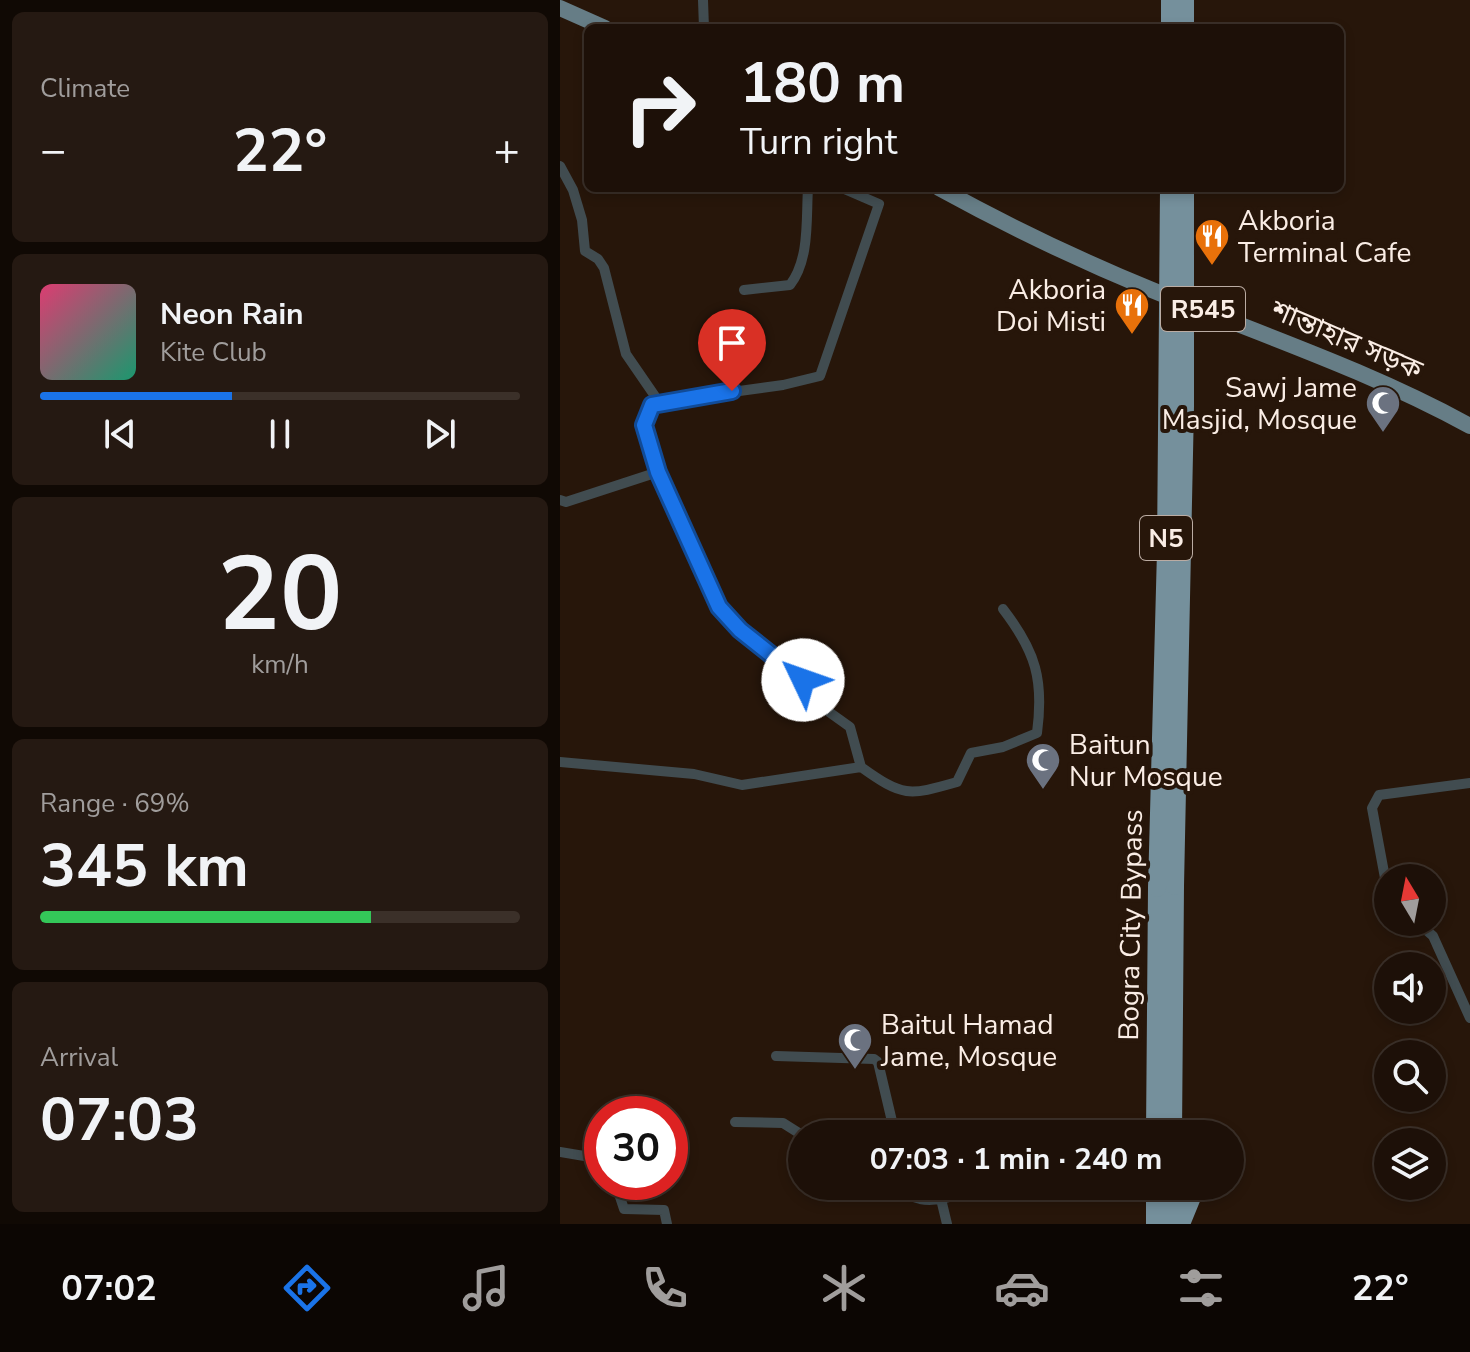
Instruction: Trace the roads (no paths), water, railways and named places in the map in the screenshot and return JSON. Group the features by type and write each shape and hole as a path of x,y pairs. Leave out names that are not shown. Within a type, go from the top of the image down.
{"highway":[{"path":"1170,0 1170,24"},
{"path":"1185,0 1185,24"},
{"name":"Bogra City Bypass","path":"1169,192 1166,887 1173,1120"},
{"name":"Bogra City Bypass","path":"1156,1120 1166,887 1185,192"},
{"path":"1155,1200 1155,1224"},
{"path":"1172,1224 1173,1200"},
{"path":"1181,1224 1191,1200"}],"main road":[{"path":"560,8 596,24"},
{"name":"শান্তাহার সড়ক","path":"946,192 1013,229 1153,290 1255,327 1429,403 1470,426"}],"street":[{"path":"703,0 704,24"},
{"path":"560,166 579,210 585,251 598,259 604,268 626,354 659,402"},
{"path":"744,290 790,285 797,276 804,251 808,192"},
{"path":"851,192 879,204 820,376 783,385 652,405 644,425 658,472 719,607 740,630 783,661 829,712 850,727 861,767 895,792 925,791 957,782 971,753 1003,747 1037,733 1042,693 1036,667 1024,637 1003,609"},
{"path":"560,500 566,502 658,472"},
{"path":"560,762 694,774 742,785 861,767"},
{"path":"1382,864 1372,808 1379,795 1470,783"},
{"path":"1433,936 1470,1018"},
{"path":"776,1056 874,1059 878,1062 892,1120"},
{"path":"735,1122 783,1123 788,1126"},
{"path":"560,1152 584,1156"},
{"path":"621,1200 624,1209 664,1210 667,1224"},
{"path":"941,1200 947,1224"}],"place":[{"name":"Akboria Terminal Cafe","path":"1212,267"},
{"name":"Akboria Doi Misti","path":"1132,336"},
{"name":"Sawj Jame Masjid, Mosque","path":"1383,434"},
{"name":"Baitun Nur Mosque","path":"1043,791"},
{"name":"Baitul Hamad Jame, Mosque","path":"855,1071"}]}
